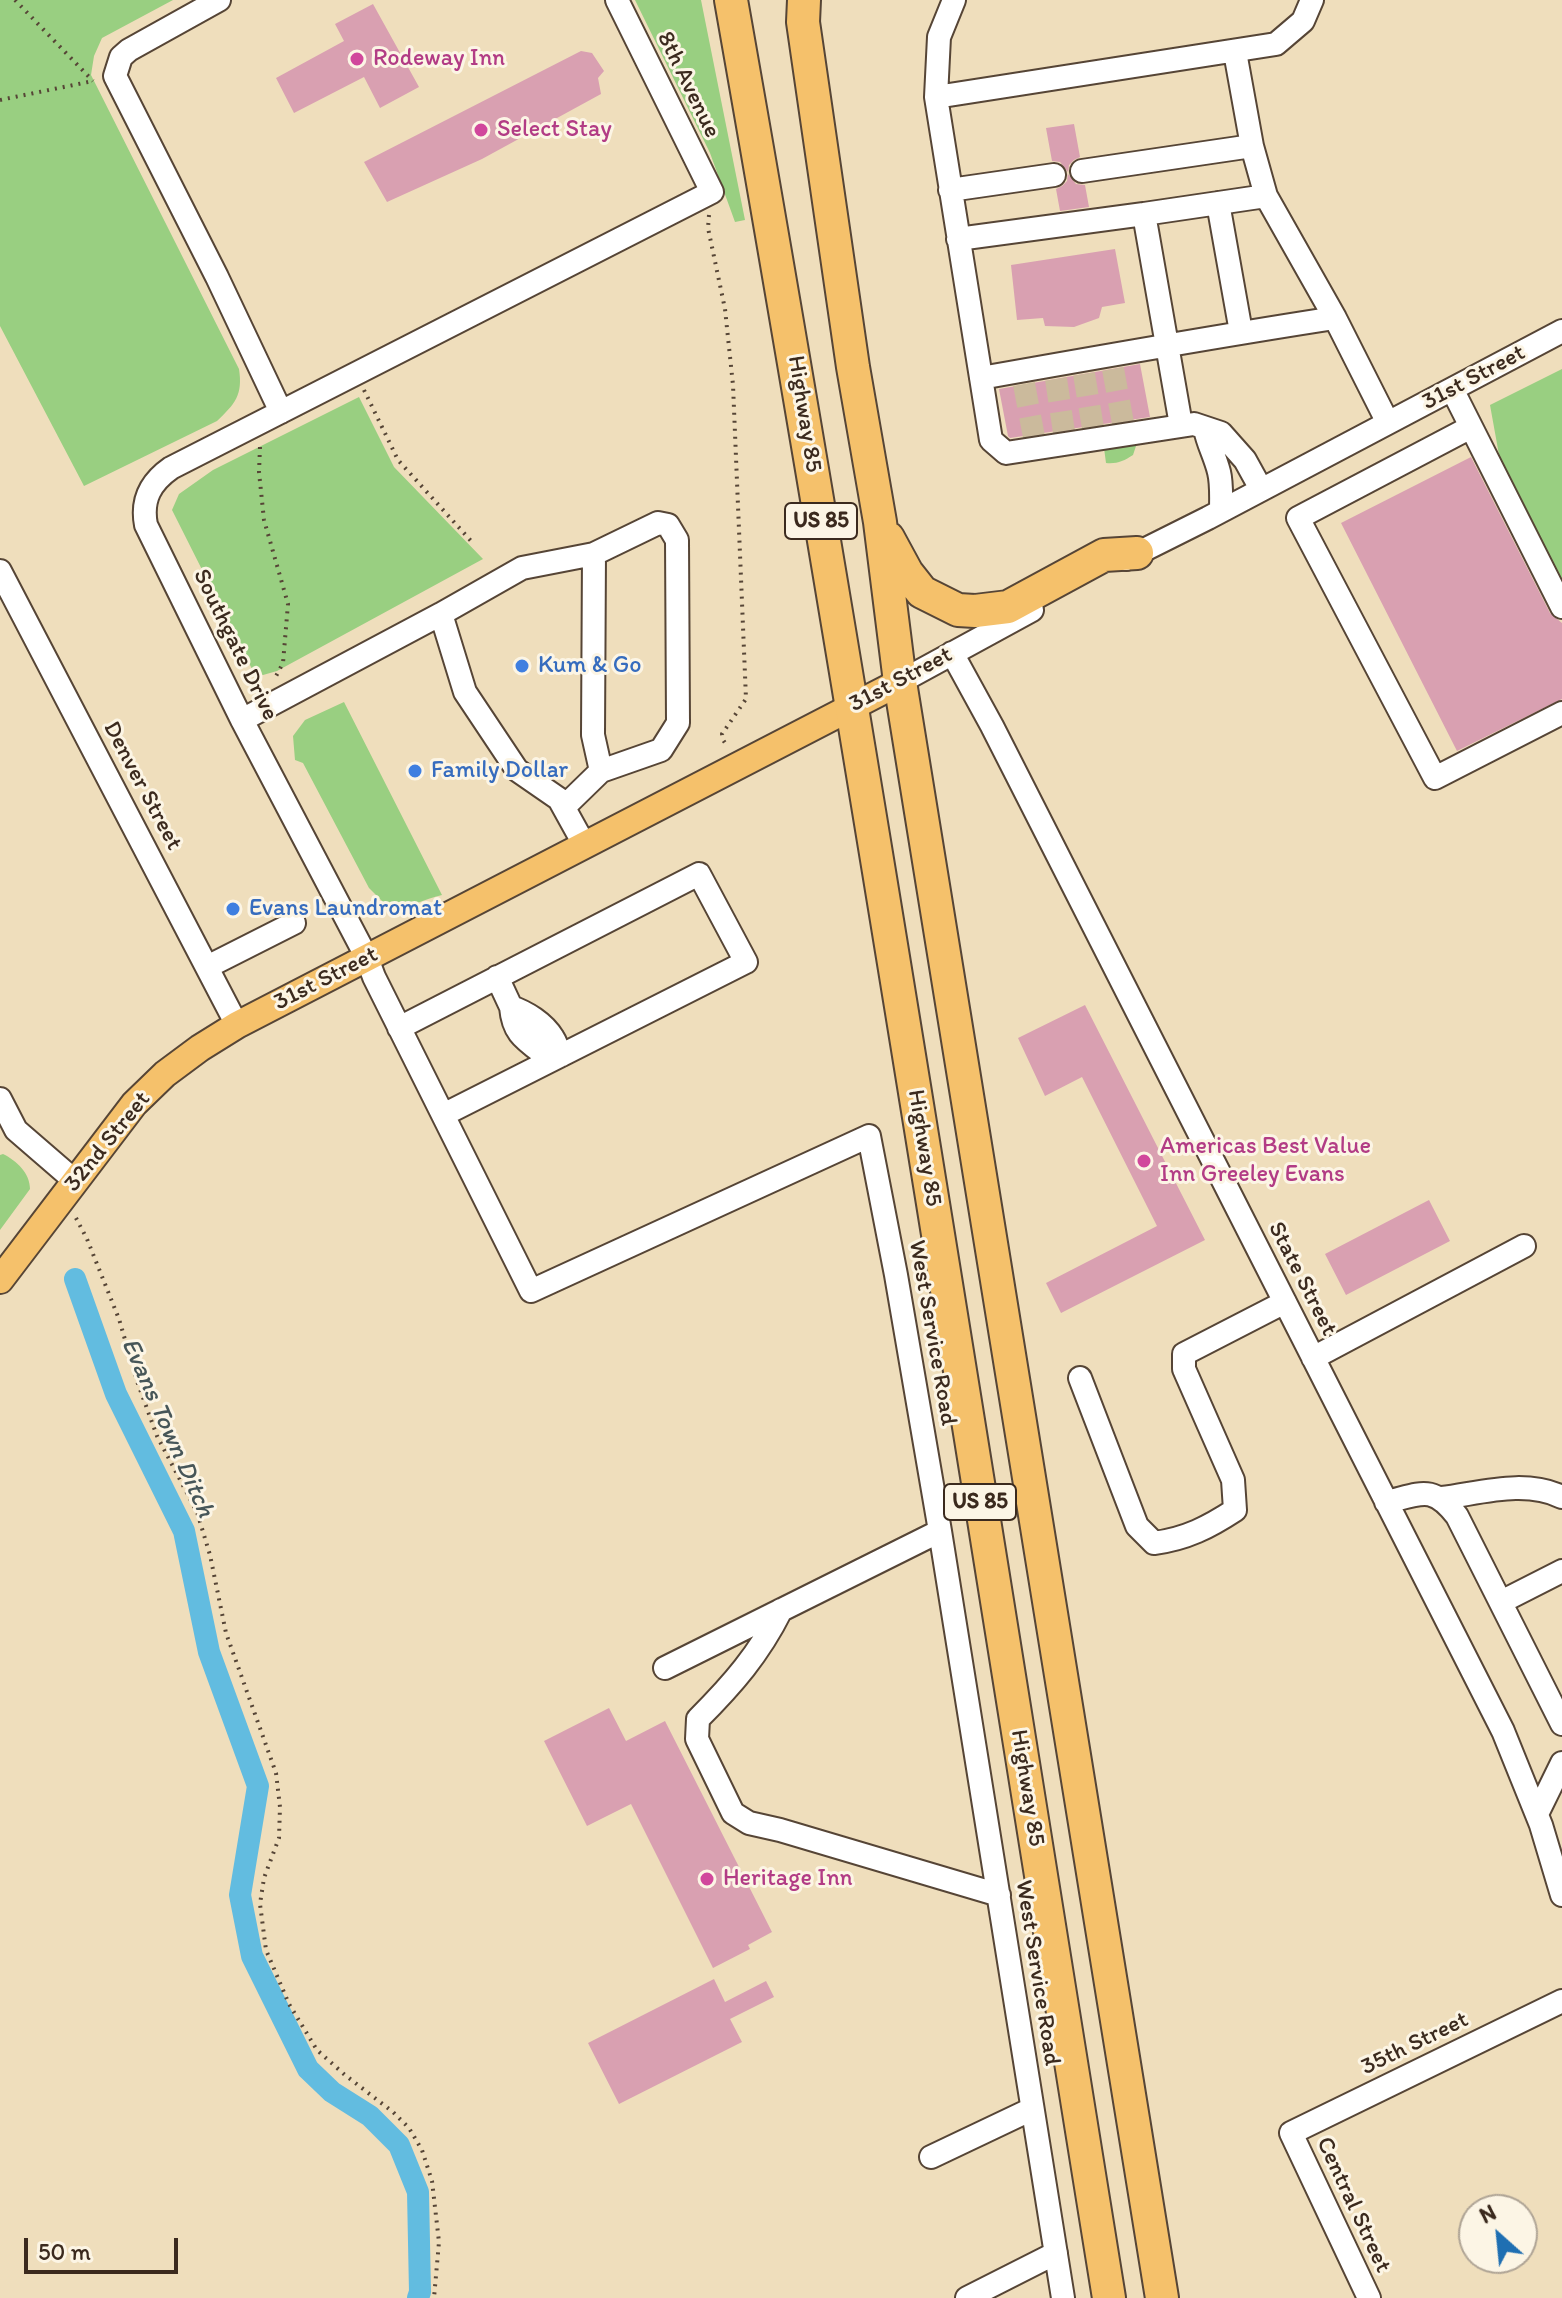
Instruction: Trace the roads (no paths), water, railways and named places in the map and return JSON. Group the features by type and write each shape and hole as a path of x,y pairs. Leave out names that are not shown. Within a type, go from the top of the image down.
{"highway":[{"name":"Highway 85","path":"731,0 852,705 1109,2298"},
{"name":"US 85","path":"802,7 853,367 880,522 900,682 1162,2298"},
{"path":"880,522 907,573 922,592 958,610 1008,607 1104,555 1137,553"}],"main road":[{"name":"31st Street","path":"237,1025 900,682"},
{"name":"32nd Street","path":"0,1280 134,1104 165,1074 237,1025"}],"street":[{"path":"219,0 129,50 121,57 115,76 226,295 281,412"},
{"name":"8th Avenue","path":"617,0 712,192"},
{"path":"954,0 939,37 936,97 991,440 1006,453 1035,443 1065,438 1124,429 1194,424 1221,433 1245,460 1261,489"},
{"path":"936,97 1276,44 1303,21 1312,0"},
{"path":"1235,52 1252,146 1266,196 1335,318 1388,423"},
{"path":"1082,171 1252,146"},
{"path":"950,190 1054,175"},
{"name":"Southgate Drive","path":"712,192 171,468 154,482 144,503 146,525 242,720 367,958 531,1291 869,1136"},
{"path":"958,239 1266,196"},
{"path":"1218,203 1241,332"},
{"path":"1144,214 1181,425"},
{"path":"981,378 1023,378 1112,362 1241,332 1335,318"},
{"name":"31st Street","path":"900,682 1137,553 1562,331"},
{"path":"1452,389 1562,607"},
{"path":"1471,427 1298,518 1435,778 1562,713"},
{"path":"1205,429 1207,443 1221,476 1221,511"},
{"path":"242,720 522,568 594,554 658,523 668,525 677,540 678,723 661,750 601,771 564,807"},
{"path":"594,554 593,735 601,771"},
{"name":"Denver Street","path":"0,571 237,1025"},
{"path":"441,614 465,692 517,770 559,799 585,846"},
{"name":"State Street","path":"952,653 1503,1731 1537,1814 1562,1895"},
{"path":"399,1028 699,874 746,962 559,1051 443,1115"},
{"path":"207,967 294,923"},
{"path":"497,977 511,1007 526,1012 552,1037 559,1051"},
{"path":"0,1099 8,1134 68,1191"},
{"name":"West Service Road","path":"869,1136 940,1531 1063,2298"},
{"path":"1313,1358 1524,1246"},
{"path":"1080,1378 1137,1526 1154,1543 1171,1541 1206,1529 1235,1510 1233,1480 1184,1369 1184,1354 1285,1302"},
{"path":"1442,1498 1524,1487 1562,1497"},
{"path":"1386,1502 1435,1494 1457,1516 1562,1724"},
{"path":"665,1668 940,1531"},
{"path":"1501,1602 1562,1571"},
{"path":"781,1610 765,1641 731,1686 698,1719 697,1739 733,1813 749,1823 999,1895"},
{"path":"1537,1814 1562,1763"},
{"name":"35th Street","path":"1291,2133 1562,2001"},
{"path":"931,2157 1032,2109"},
{"name":"Central Street","path":"1291,2133 1369,2298"},
{"path":"967,2298 1056,2253"}],"waterway":[{"name":"Evans Town Ditch","path":"75,1279 116,1394 184,1531 209,1652 258,1786 240,1895 252,1956 308,2069 332,2092 370,2116 399,2145 418,2192 418,2298"}],"tunnel":[{"path":"1113,369 1123,423"},
{"path":"1084,374 1093,428"},
{"path":"1056,379 1064,432"},
{"path":"1024,384 1034,437"}],"place":[{"name":"Rodeway Inn","path":"357,59"},
{"name":"Select Stay","path":"481,130"},
{"name":"Kum & Go","path":"522,666"},
{"name":"Family Dollar","path":"415,771"},
{"name":"Evans Laundromat","path":"233,909"},
{"name":"Americas Best Value Inn Greeley Evans","path":"1144,1161"},
{"name":"Heritage Inn","path":"707,1879"}]}
